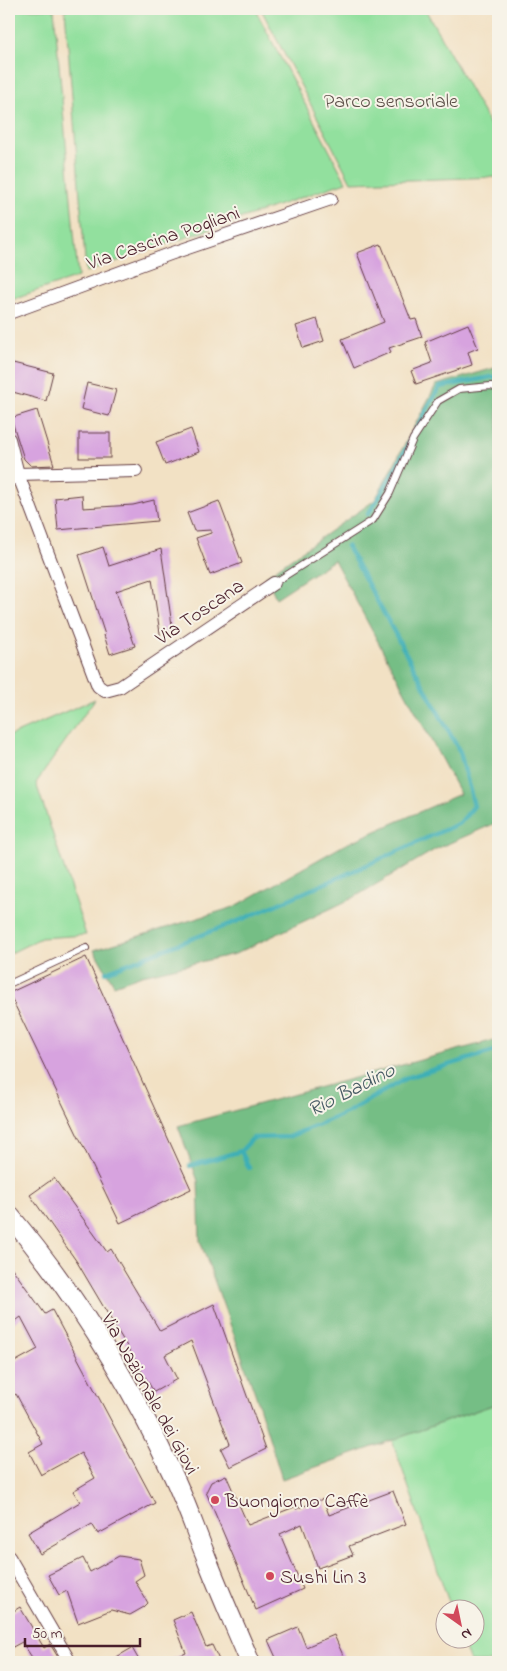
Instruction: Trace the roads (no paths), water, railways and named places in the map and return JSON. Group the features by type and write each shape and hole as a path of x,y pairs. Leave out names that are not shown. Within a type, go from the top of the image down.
{"main road":[{"name":"Via Nazionale dei Giovi","path":"9,1216 54,1272 86,1318 129,1389 173,1474 217,1587 250,1662"}],"street":[{"name":"Via Cascina Pogliani","path":"9,313 162,257 331,199"},
{"name":"Via Toscana","path":"9,439 14,477 98,686 105,691 120,687 274,583"},
{"path":"14,477 136,471"},
{"path":"9,1558 70,1662"}],"lane":[{"name":"Via Toscana","path":"274,583 373,520 390,494 413,439 438,400 459,389 491,386 498,388"},
{"path":"9,984 86,948"}],"waterway":[{"path":"368,514 440,387 498,377"},
{"path":"106,972 243,919 460,823 474,806 460,752 347,546"},
{"name":"Rio Badino","path":"249,1168 241,1151 253,1138 288,1137 346,1113 406,1078 498,1050"},
{"path":"190,1166 241,1151"}],"place":[{"name":"Buongiorno Caffè","path":"215,1500"},
{"name":"Sushi Lin 3","path":"270,1576"}],"park label":[{"name":"Parco sensoriale","path":"391,100"}]}
